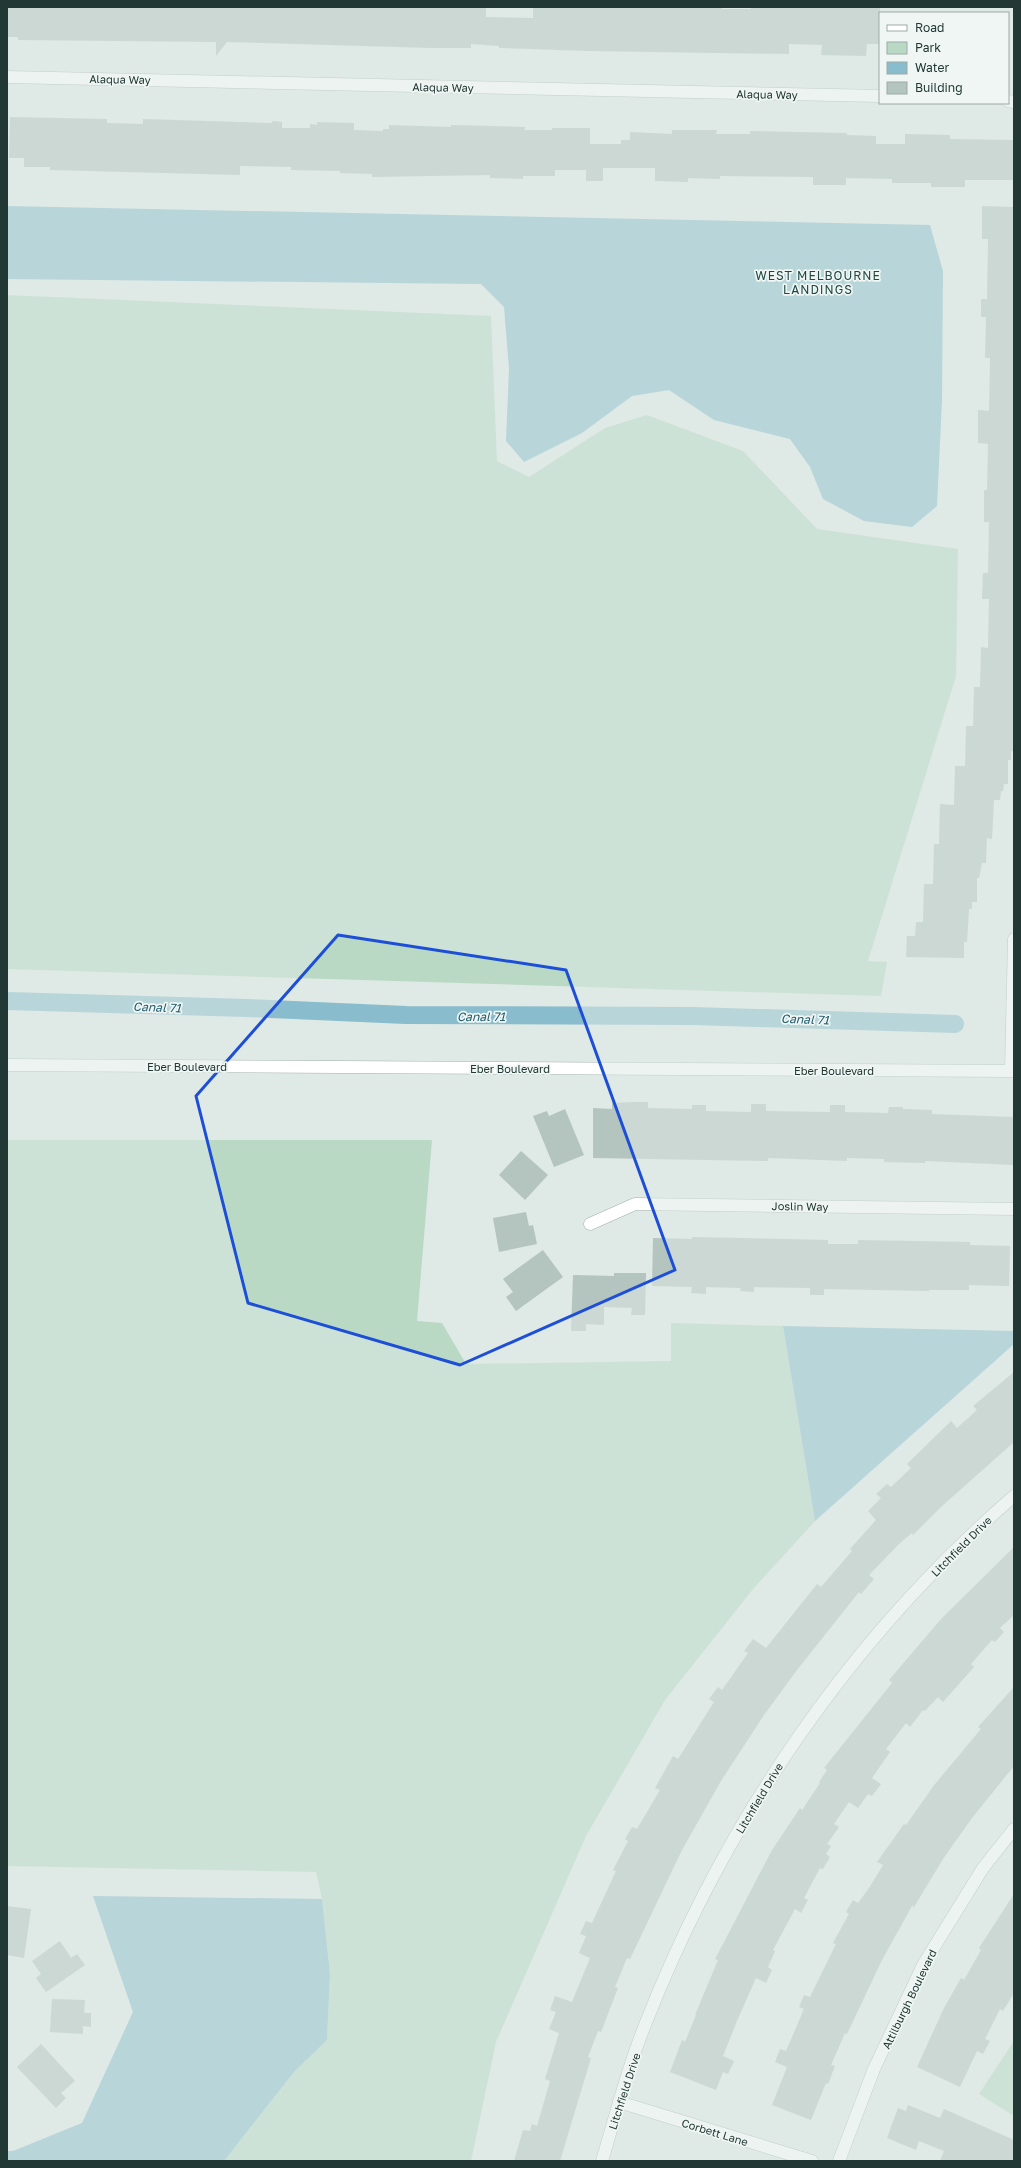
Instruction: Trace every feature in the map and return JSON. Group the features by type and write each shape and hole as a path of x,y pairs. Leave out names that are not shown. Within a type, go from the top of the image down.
{"street":[{"name":"Alaqua Way","path":"7,77 879,96"},
{"path":"1012,1070 1014,939"},
{"name":"Eber Boulevard","path":"7,1065 1012,1070"},
{"name":"Joslin Way","path":"590,1224 635,1204 1014,1209"},
{"name":"Litchfield Drive","path":"602,2161 619,2102 646,2021 708,1883 790,1748 869,1642 972,1532 1014,1496"},
{"name":"Attilburgh Boulevard","path":"839,2161 874,2069 923,1965 983,1868 1014,1830"},
{"name":"Corbett Lane","path":"619,2102 812,2161"}],"highlighted area":[{"path":"338,935 566,970 675,1270 460,1365 248,1303 196,1096"}],"green space":[{"path":"7,295 491,316 497,461 529,477 605,428 647,415 743,451 817,529 958,549 956,676 868,961 887,962 881,996 7,969"},
{"path":"7,1140 432,1140 417,1321 442,1323 466,1364 671,1361 671,1323 783,1326 815,1521 753,1589 665,1700 586,1836 496,2042 471,2161 224,2161 294,2072 327,2040 330,1974 322,1899 316,1872 7,1866"},
{"path":"1014,2041 1014,2116 979,2094"}],"water":[{"path":"7,206 930,225 943,271 942,400 937,506 912,527 864,521 823,499 810,467 790,439 714,420 669,390 632,396 582,433 524,462 506,441 509,369 504,307 481,284 7,279"},
{"path":"783,1326 1014,1331 1014,1344 815,1521"},
{"path":"93,1896 322,1899 330,1974 327,2040 294,2072 224,2161 7,2161 7,2151 13,2151 82,2123 133,2012"}],"building":[{"path":"7,7 486,7 486,17 533,18 533,7 722,7 722,9 751,9 751,7 880,7 879,44 867,44 866,56 821,55 822,45 789,44 789,54 588,51 499,48 499,46 471,44 471,48 431,48 227,42 216,56 216,42 18,40 18,37 7,37"},
{"path":"10,117 107,119 107,123 143,124 143,119 271,123 273,121 282,122 282,128 310,128 310,124 317,125 317,122 354,123 354,130 383,131 383,129 389,129 389,125 525,127 524,130 590,128 590,144 621,144 621,140 630,140 630,132 672,134 672,130 717,130 716,134 750,134 750,131 847,133 847,135 876,136 876,144 905,144 905,134 950,135 950,139 1013,140 1013,180 965,180 965,187 931,187 931,183 892,183 892,179 846,178 846,185 813,185 813,177 720,176 720,179 688,178 688,182 655,181 655,168 603,168 603,181 586,181 586,170 555,170 555,176 523,176 523,179 490,178 490,175 372,177 372,174 340,173 340,171 291,170 291,167 240,166 240,175 50,170 50,167 24,167 24,158 9,158"},
{"path":"982,206 1014,207 1014,751 1011,751 1011,760 1008,760 1008,784 1004,784 1003,791 1001,791 1000,800 994,800 992,839 987,838 986,863 982,863 979,878 977,878 977,902 972,902 972,909 969,909 967,942 964,942 964,958 906,957 907,936 915,936 916,922 923,922 924,884 933,884 934,844 939,844 940,804 954,805 955,766 965,766 966,726 973,726 974,687 980,687 981,647 988,648 989,599 982,599 983,573 988,573 989,522 984,522 984,490 987,490 988,444 978,443 978,410 989,411 990,358 985,358 986,317 981,317 981,299 987,299 988,239 982,239"},
{"path":"648,1102 648,1108 692,1109 692,1105 706,1105 706,1111 751,1112 751,1104 766,1104 766,1111 830,1112 830,1105 845,1105 845,1112 888,1113 889,1107 903,1107 903,1109 932,1110 932,1114 1014,1117 1014,1165 925,1161 925,1163 884,1162 884,1159 847,1158 847,1161 768,1158 768,1161 593,1158 593,1108 612,1109 612,1103"},
{"path":"565,1109 584,1155 554,1167 533,1116 547,1111 549,1116"},
{"path":"521,1151 548,1175 525,1200 499,1175"},
{"path":"526,1212 529,1226 533,1225 537,1244 499,1252 493,1218"},
{"path":"692,1237 828,1240 828,1244 858,1244 858,1240 970,1242 970,1245 1010,1246 1009,1286 969,1285 969,1290 929,1291 824,1289 824,1295 810,1295 810,1288 754,1287 754,1292 740,1291 741,1288 706,1287 706,1294 691,1293 692,1287 652,1286 653,1238 692,1239"},
{"path":"543,1250 563,1277 516,1311 506,1297 513,1292 503,1279"},
{"path":"614,1273 646,1273 645,1315 631,1315 632,1308 604,1307 604,1325 586,1324 586,1331 571,1331 573,1275 614,1276"},
{"path":"1014,1372 1014,1442 941,1507 913,1535 912,1533 900,1543 869,1575 874,1579 861,1594 859,1592 797,1670 764,1715 721,1781 682,1850 630,1959 627,1958 615,1987 618,1988 601,2032 598,2031 588,2057 591,2058 560,2161 514,2161 523,2130 530,2131 532,2124 537,2126 550,2081 545,2079 559,2033 549,2029 556,2012 550,2010 555,1996 572,2002 590,1958 579,1953 586,1936 580,1934 586,1921 592,1923 616,1871 613,1870 628,1841 625,1839 632,1827 637,1829 660,1790 655,1788 673,1756 678,1759 714,1702 709,1699 718,1687 722,1690 748,1653 744,1651 753,1639 766,1648 817,1584 821,1587 852,1551 850,1549 876,1520 868,1511 881,1498 876,1494 887,1484 891,1487 911,1468 907,1464 951,1421 957,1428 977,1410 973,1406"},
{"path":"1014,1547 1014,1615 1000,1628 1004,1632 995,1642 992,1640 971,1664 974,1667 943,1702 938,1697 925,1711 923,1710 910,1727 906,1723 886,1749 890,1752 872,1778 881,1784 872,1796 868,1794 858,1808 849,1802 834,1824 839,1827 827,1844 831,1846 826,1854 830,1857 823,1869 820,1868 804,1898 808,1900 801,1913 795,1909 773,1950 775,1951 768,1967 772,1970 766,1983 756,1978 737,2021 723,2056 734,2061 728,2074 723,2072 716,2090 670,2072 682,2040 685,2042 718,1960 715,1959 772,1850 800,1808 802,1810 820,1783 819,1782 827,1770 824,1768 892,1683 889,1680 941,1619"},
{"path":"1014,1687 1014,1766 972,1818 943,1859 914,1907 912,1906 882,1960 847,2034 845,2033 831,2065 835,2066 828,2084 826,2083 811,2120 772,2105 787,2067 775,2062 780,2049 786,2051 804,2009 799,2007 804,1995 810,1997 836,1944 833,1943 849,1914 846,1912 853,1900 858,1903 869,1888 883,1865 877,1862 904,1824 906,1825 935,1784 981,1729 978,1727"},
{"path":"1014,1894 1014,1993 1003,2011 1000,2009 985,2039 990,2041 983,2054 977,2051 960,2087 917,2067 944,2008 961,1978 964,1980 981,1950 979,1948"},
{"path":"7,1906 31,1909 24,1958 7,1955"},
{"path":"60,1941 71,1958 77,1954 85,1965 46,1992 36,1978 41,1974 32,1961"},
{"path":"52,1999 85,2000 84,2013 91,2013 91,2027 83,2026 83,2034 50,2032"},
{"path":"41,2044 75,2081 61,2093 66,2098 56,2108 17,2067"},
{"path":"908,2105 940,2118 944,2109 1014,2140 1014,2161 940,2161 944,2151 919,2141 916,2150 887,2138 898,2108 906,2111"}],"waterway":[{"name":"Canal 71","path":"7,1001 247,1008 406,1015 694,1016 955,1024"}],"district":[{"name":"WEST MELBOURNE LANDINGS","path":"818,282"}]}
